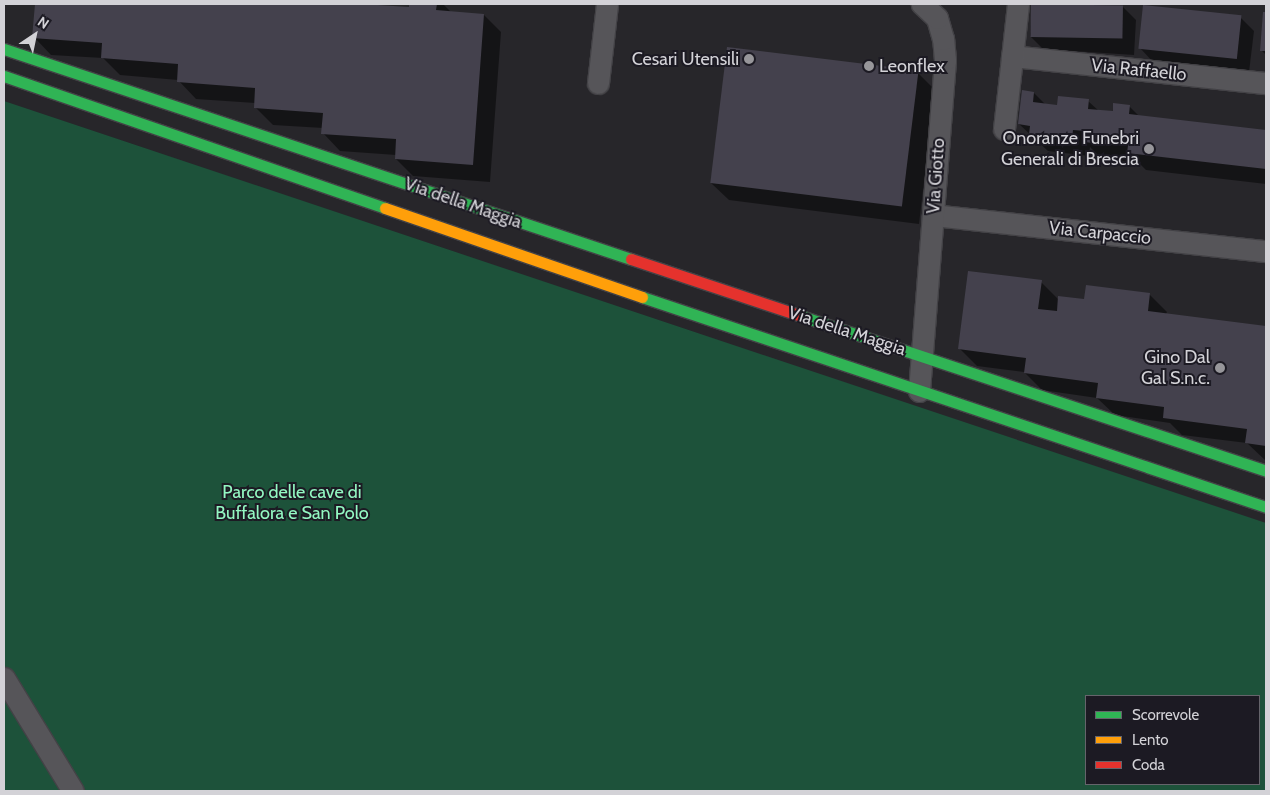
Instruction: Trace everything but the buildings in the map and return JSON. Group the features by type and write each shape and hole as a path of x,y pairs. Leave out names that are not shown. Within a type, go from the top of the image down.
{"street":[{"path":"598,83 607,4"},
{"path":"1004,129 1018,4"},
{"name":"Via Giotto","path":"922,356 945,60 943,38 934,9"},
{"name":"Via della Maggia","path":"4,49 1266,471"},
{"name":"Via Raffaello","path":"1012,56 1266,83"},
{"name":"Via della Maggia","path":"4,76 742,332 1266,507"},
{"name":"Via Carpaccio","path":"933,215 1266,251"},
{"name":"Via della Maggia","path":"919,390 922,356"},
{"path":"4,678 73,791"}],"green space":[{"name":"Parco delle cave di Buffalora e San Polo","path":"4,101 1266,523 1266,791 4,791"}],"traffic: fast":[{"path":"4,49 631,259"},
{"path":"4,76 385,208"},
{"path":"642,297 1266,507"},
{"path":"801,316 1266,471"}],"traffic: slow":[{"path":"385,208 642,297"}],"traffic: jam":[{"path":"631,259 801,316"}],"place":[{"name":"Cesari Utensili","path":"749,59"},
{"name":"Leonflex","path":"869,66"},
{"name":"Onoranze Funebri Generali di Brescia","path":"1149,149"},
{"name":"Gino Dal Gal S.n.c.","path":"1220,368"}]}
